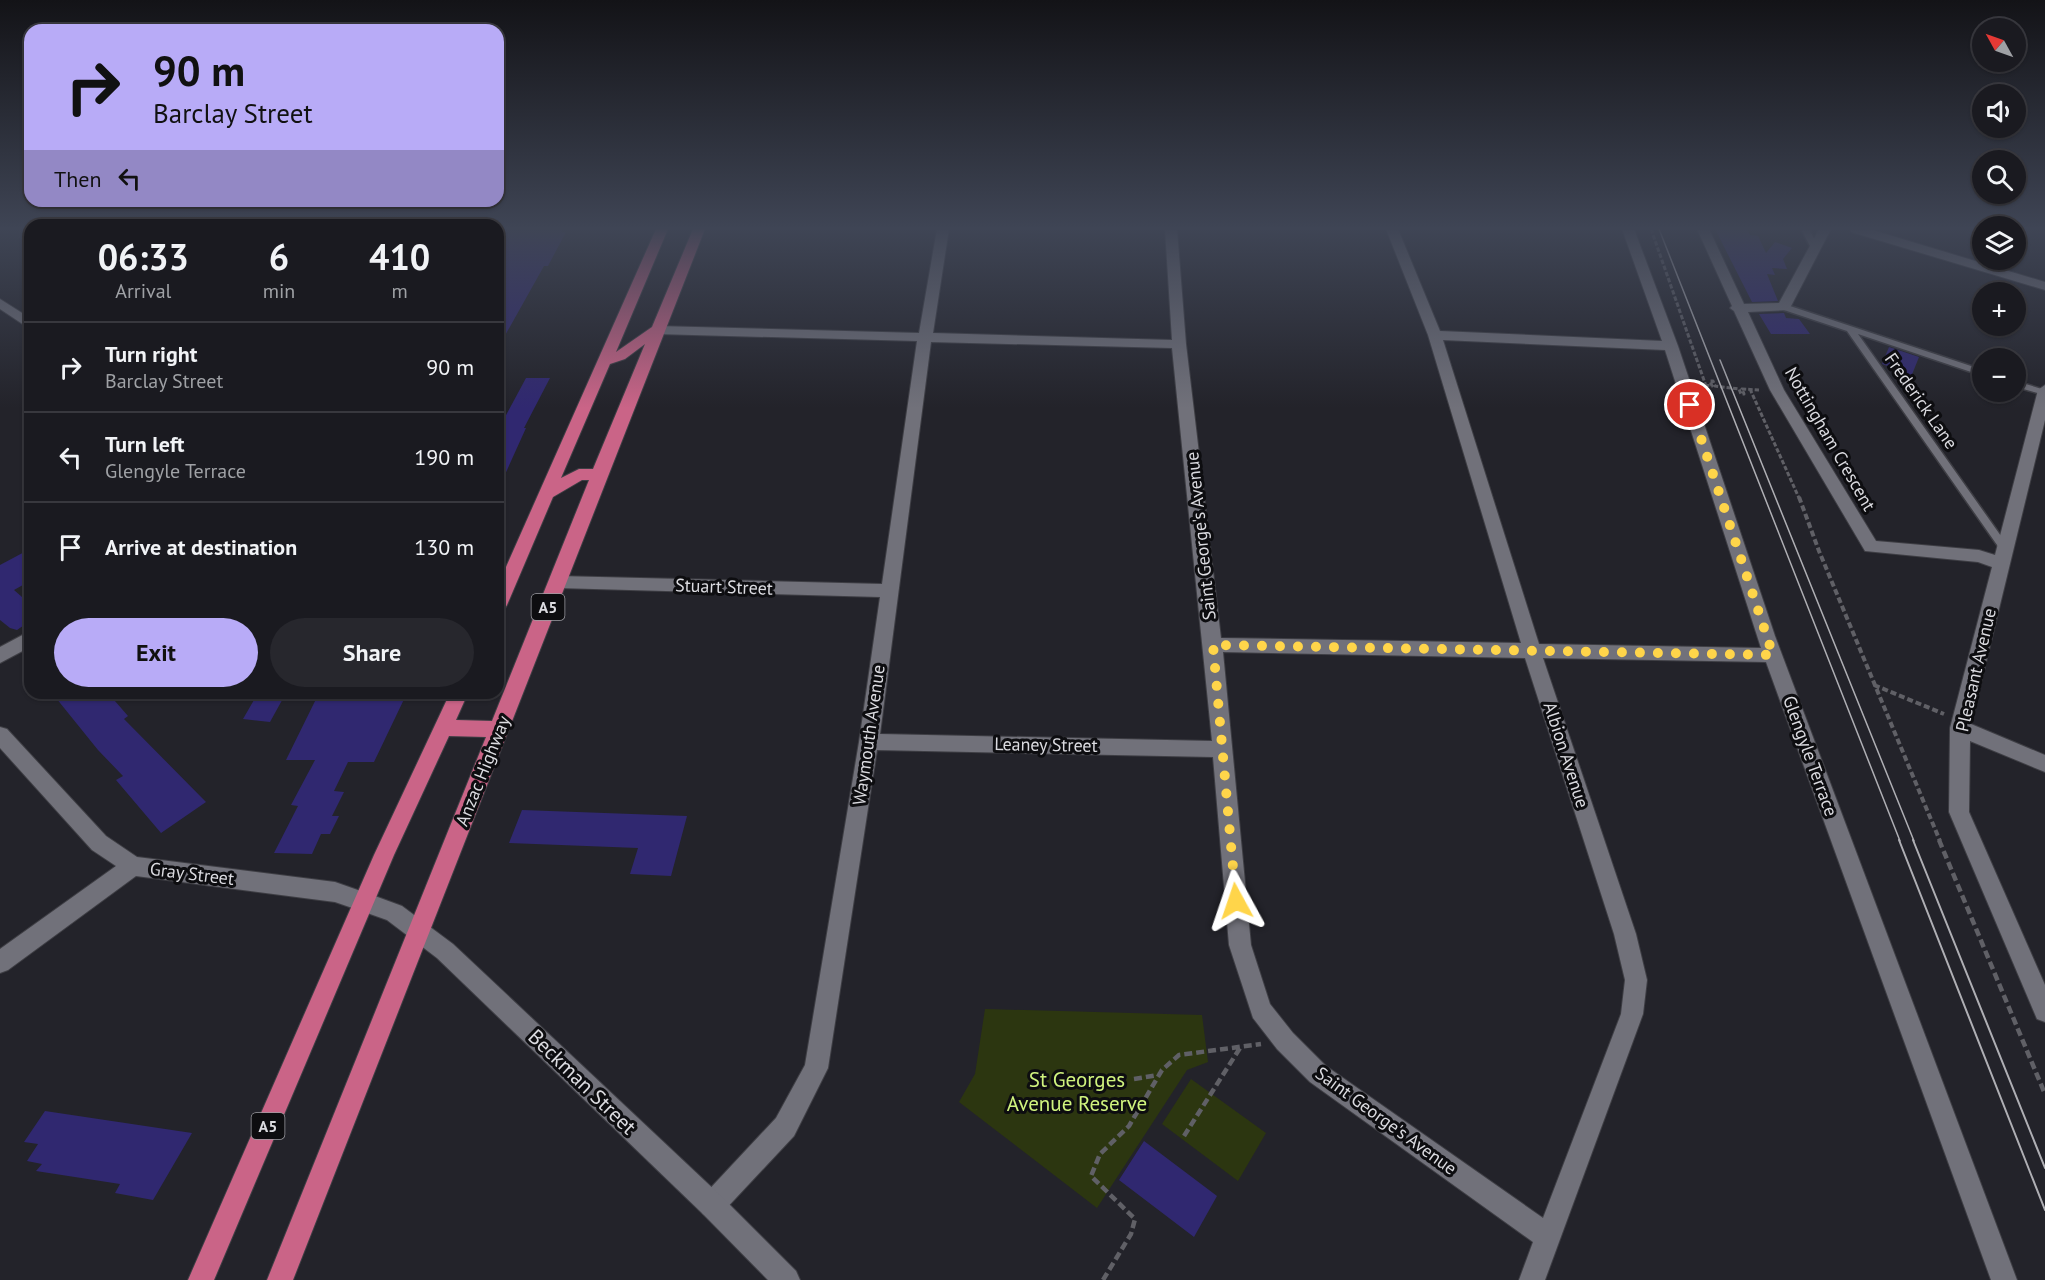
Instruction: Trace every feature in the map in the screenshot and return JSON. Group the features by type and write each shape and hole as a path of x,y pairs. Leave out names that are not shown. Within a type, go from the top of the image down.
{"highway":[{"name":"A5","path":"504,581 547,494 636,289"},
{"name":"Anzac Highway","path":"280,1280 674,289"},
{"path":"604,361 625,354 643,337 657,330"},
{"path":"547,494 579,474 599,475"},
{"name":"A5","path":"201,1280 364,902 456,699"},
{"path":"443,728 500,729"}],"street":[{"name":"Waymouth Avenue","path":"712,1205 785,1127 816,1068 869,742 933,289"},
{"name":"Saint George's Avenue","path":"1175,289 1179,344 1213,645 1240,945 1261,1010 1285,1041 1318,1074 1549,1238"},
{"name":"Albion Avenue","path":"1416,289 1435,335 1532,651 1625,934 1636,980 1632,1014 1532,1280"},
{"name":"Glengyle Terrace","path":"1650,289 1773,655 2004,1280"},
{"name":"Nottingham Crescent","path":"1728,289 1777,390 1870,547 2003,556"},
{"path":"1737,308 1784,307 1794,289"},
{"path":"0,303 24,321"},
{"path":"657,330 1179,344"},
{"path":"1435,335 1671,346"},
{"name":"Pleasant Avenue","path":"2044,391 1961,724 1959,812 2038,981 2045,1011"},
{"name":"Stuart Street","path":"558,582 889,591"},
{"path":"0,656 24,642"},
{"path":"1213,645 1773,655"},
{"path":"1961,724 2045,764"},
{"name":"Gray Street","path":"0,735 99,843 133,866 335,892 364,902"},
{"name":"Leaney Street","path":"869,742 1222,749"},
{"path":"0,962 133,866"},
{"name":"Beckman Street","path":"364,902 394,913 445,951 520,1021 567,1070 712,1205 786,1280"}],"lane":[{"path":"1784,307 1972,369"},
{"name":"Frederick Lane","path":"1850,329 2003,556"},
{"path":"2026,386 2044,391"}],"path":[{"path":"1671,289 1706,386 1712,386 1710,381 1713,381 1715,386 1739,388 1742,394 1744,394 1742,389 1750,389 1794,484 1874,685 2045,1095"},
{"path":"1874,685 1961,724"},
{"path":"1103,1280 1131,1234 1135,1219 1091,1176 1091,1166 1097,1156 1129,1126 1168,1062 1179,1055 1285,1041"},
{"path":"1184,1136 1241,1047"},
{"path":"1134,1079 1159,1075"}],"green space":[{"name":"St Georges Avenue Reserve","path":"985,1009 1202,1015 1208,1062 1187,1070 1097,1208 959,1102 975,1074"},
{"path":"1191,1079 1266,1133 1238,1181 1162,1124"}],"building":[{"path":"504,289 531,289 504,337"},
{"path":"1745,289 1773,289 1778,301 1752,302"},
{"path":"1784,313 1786,318 1799,319 1810,334 1771,334 1759,314"},
{"path":"1889,347 1919,357 1909,382 1894,376 1896,369 1882,364"},
{"path":"526,378 550,378 524,428 526,428 504,477 504,419"},
{"path":"24,552 24,584 14,590 24,599 24,625 17,630 10,628 0,620 0,565"},
{"path":"57,699 113,699 128,716 124,719 206,802 161,833 116,780 123,776 98,750"},
{"path":"255,699 283,699 270,722 243,719"},
{"path":"316,699 404,699 374,762 348,762 334,791 344,792 332,816 339,816 330,834 321,834 312,854 274,853 298,806 291,805 315,760 286,760"},
{"path":"522,810 687,816 671,876 630,874 638,848 509,843"},
{"path":"45,1111 192,1133 153,1200 115,1193 120,1184 36,1171 42,1164 27,1161 38,1144 24,1142"},
{"path":"1144,1141 1217,1196 1194,1237 1119,1180"}],"tram line":[{"path":"1683,289 1900,841"},
{"path":"1720,360 1914,841"},
{"path":"1899,840 2045,1210"},
{"path":"1913,840 2045,1168"}],"route":[{"path":"1236,901 1213,645 1773,655 1690,405"}]}
